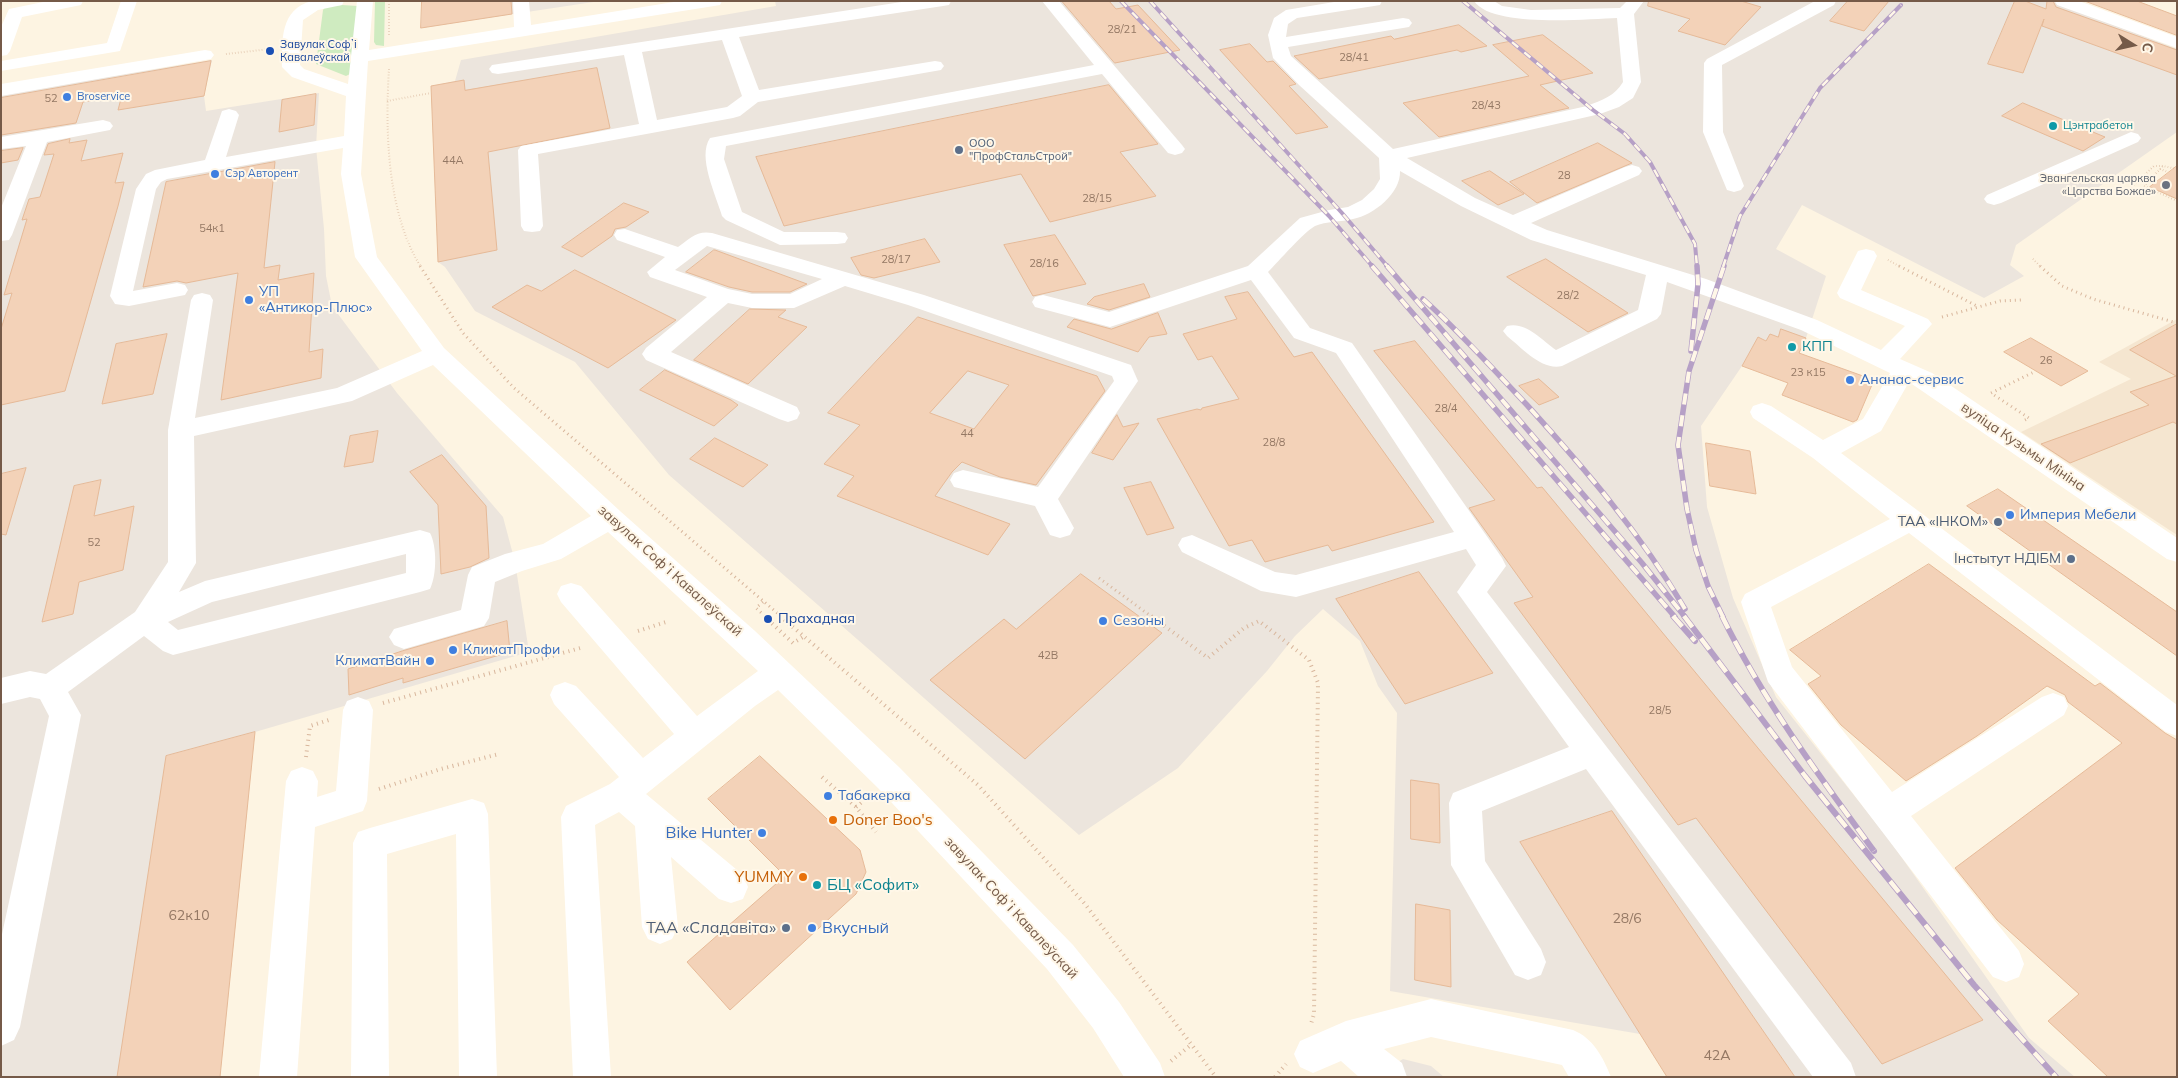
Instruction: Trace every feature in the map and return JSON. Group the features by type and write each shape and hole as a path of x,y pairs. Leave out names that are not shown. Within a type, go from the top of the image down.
{"street":[{"path":"1,51 12,7 75,1"},
{"path":"1,66 114,47 129,1"},
{"path":"336,1 313,6 294,19 291,67 298,73 356,93"},
{"name":"завулак Софʼі Кавалеўскай","path":"365,1 356,93 351,174 366,257 436,354 610,518 745,639 779,674 889,778 1060,957 1106,1015 1146,1077"},
{"path":"521,1 523,31"},
{"path":"360,57 523,31 621,8 714,1"},
{"path":"498,70 943,1"},
{"path":"1050,1 1175,148"},
{"path":"1374,1 1292,14 1280,22 1277,35 1279,43 1403,23"},
{"path":"1043,302 1110,320 1256,271 1306,222 1352,213 1369,204 1382,193 1390,178 1389,156 1593,110 1612,103 1626,94 1632,82 1630,7 1531,15 1497,10 1482,1"},
{"path":"1734,186 1713,132 1713,63 1828,1"},
{"path":"2063,1 2177,43"},
{"path":"729,34 752,97"},
{"name":"вуліца Кузьмы Мініна","path":"1279,43 1282,58 1389,156 1468,202 1539,235 1698,284 1809,325 1923,379 2177,552"},
{"path":"632,49 649,127"},
{"path":"1,90 205,56"},
{"path":"532,226 528,150 733,112 752,97 935,66"},
{"path":"837,238 780,239 733,216 714,159 717,142 1107,68"},
{"path":"214,165 229,115"},
{"path":"1,144 103,126"},
{"path":"1,235 40,138"},
{"path":"1994,199 2131,138"},
{"path":"177,290 129,299 124,299 121,296 146,188 153,178 162,174 354,140"},
{"path":"1512,223 1632,171"},
{"path":"625,235 681,255"},
{"path":"843,278 794,301 752,301 723,295 658,272 704,238 843,278 916,300 1122,371 1126,381 1044,498"},
{"path":"1822,452 1872,425 1894,366 1920,324 1848,293 1874,257"},
{"path":"1256,271 1302,333 1344,348 1492,566 1471,592 1837,1077"},
{"path":"1515,331 1554,360 1649,314 1658,272"},
{"path":"723,295 654,354 788,413"},
{"path":"145,620 182,563 181,430 202,300"},
{"path":"181,430 343,395 436,354"},
{"path":"1762,412 1822,452 2177,723"},
{"path":"963,480 1044,498 1060,528"},
{"path":"404,638 474,618 482,575 515,562 551,552 610,518"},
{"path":"1911,520 1755,602 1779,673 2006,964"},
{"path":"1192,545 1270,583 1296,586 1472,537"},
{"path":"1,691 30,684 50,688 145,620 205,592 420,540 420,581 173,643 145,620"},
{"path":"571,594 695,736"},
{"path":"592,1077 578,817 632,786 744,697 779,674"},
{"path":"1,1027 5,993 65,716 50,688"},
{"path":"565,695 632,786 651,818 731,887"},
{"path":"1888,813 2053,706"},
{"path":"299,817 351,801 358,710"},
{"path":"1528,962 1468,865 1465,803 1592,752"},
{"path":"278,1077 302,781"},
{"path":"370,1077 370,843 472,814 478,1077"},
{"path":"651,818 660,927"},
{"path":"1314,1046 1432,1018 1573,1049 1592,1077"},
{"path":"1314,1046 1388,1077"}],"path":[{"path":"389,1 390,53 387,101 390,160 397,208 416,259 463,334 514,388 978,785 1085,904 1216,1077"},
{"path":"205,56 270,49"},
{"path":"387,101 431,93"},
{"path":"2128,189 2154,166 2177,169"},
{"path":"2163,166 2144,186 2177,201"},
{"path":"2160,169 2168,172"},
{"path":"1874,257 1977,306"},
{"path":"2033,260 2062,286 2129,310 2177,323"},
{"path":"1920,324 1977,306 2000,301 2021,300"},
{"path":"2022,421 2029,418 1991,393 2036,371"},
{"path":"1099,578 1208,658 1244,628 1259,621 1309,660 1318,683 1314,1046 1275,1077"},
{"path":"763,602 756,608 794,643 803,637"},
{"path":"302,781 310,726 358,710 612,639 666,622"},
{"path":"351,796 498,754"},
{"path":"822,777 856,807 876,832"}],"shaded area":[{"path":"422,1 600,1 421,28"},
{"path":"775,1 2051,1 2177,49 2177,132 2016,245 2010,265 2024,276 1984,298 1802,205 1776,249 1826,276 1806,338 1799,353 1758,338 1742,366 1701,426 1707,507 1733,598 1776,697 1888,838 2029,1038 2075,1077 1795,1077 1739,996 1640,1034 1390,991 1397,713 1378,686 1360,641 1323,609 1295,636 1267,671 1178,768 1079,835 669,475 575,362 475,311 445,267 438,262 431,86 455,81 461,60 776,6"},
{"path":"212,60 204,96 206,111 319,93 316,147 324,229 326,276 332,306 397,393 503,517 515,562 529,652 255,732 220,1077 1,1077 1,94"},
{"path":"2177,319 2177,535 2021,432 2131,379 2099,362"},
{"path":"1403,1059 1431,1066 1444,1077 1373,1077"}],"green space":[{"path":"375,1 385,1 384,46 376,45 374,42"},
{"path":"358,6 352,73 346,76 316,64 323,10 325,7"}],"building":[{"path":"422,1 511,1 512,14 421,28"},
{"path":"1062,1 1109,1 1116,9 1138,5 1180,50 1115,63"},
{"path":"1649,1 1741,1 1761,7 1725,45 1678,31 1690,19 1648,6"},
{"path":"1848,1 1889,1 1864,31 1830,21"},
{"path":"2015,1 2025,1 2046,9 2047,1 2053,1 2056,7 2177,50 2177,75 2042,26 2044,19 2023,73 1988,64"},
{"path":"2085,1 2137,1 2177,16 2177,35"},
{"path":"1459,25 1487,46 1461,52 1457,50 1319,79 1294,56 1391,36 1394,39"},
{"path":"1543,35 1593,73 1540,85 1569,108 1439,137 1403,103 1529,76 1493,45"},
{"path":"1250,44 1267,62 1273,61 1296,84 1289,86 1328,127 1296,134 1220,50"},
{"path":"211,61 204,96 118,110 122,95 83,102 76,123 1,135 1,98"},
{"path":"597,68 610,128 488,152 497,250 438,262 431,86 464,80 465,90"},
{"name":"ООО \"ПрофСтальСтрой\"","path":"1109,85 1158,144 1120,152 1156,196 1050,222 1021,174 784,226 756,157"},
{"path":"316,94 314,125 279,132 282,100"},
{"name":"Цэнтрабетон","path":"2023,103 2105,137 2083,151 2002,116"},
{"path":"70,139 69,143 87,140 81,161 123,153 115,183 124,182 118,206 65,391 1,405 1,329 12,293 4,295 27,219 22,220 29,199 40,197 54,154 44,155 48,144"},
{"path":"1598,143 1632,163 1537,203 1510,182"},
{"path":"23,148 18,160 1,163 1,151"},
{"path":"275,162 264,268 280,265 278,280 314,273 309,352 323,349 321,378 221,400 238,273 186,283 177,281 143,287 166,182"},
{"path":"2177,166 2177,199 2150,187"},
{"path":"1490,171 1524,194 1498,205 1462,181"},
{"path":"624,203 649,212 626,227 615,229 612,236 582,257 562,247"},
{"path":"1055,235 1086,284 1033,296 1004,245"},
{"path":"925,239 940,262 874,278 861,275 851,258"},
{"path":"714,250 807,284 790,292 752,292 729,287 686,272"},
{"path":"1546,259 1628,313 1588,332 1507,277"},
{"path":"575,270 676,320 608,368 492,307 527,285 541,291"},
{"path":"1144,284 1150,297 1109,310 1087,304 1094,297"},
{"path":"1248,292 1294,357 1312,352 1434,522 1332,551 1328,545 1265,562 1252,540 1229,546 1157,419 1197,409 1201,410 1202,408 1239,399 1212,356 1198,360 1183,334 1237,319 1225,297"},
{"path":"750,309 786,310 778,317 807,327 748,384 694,360"},
{"path":"1158,313 1167,334 1149,337 1138,352 1067,327 1074,319 1111,329"},
{"path":"918,317 1097,376 1105,391 1036,485 1000,477 962,462 952,472 935,496 1010,524 988,555 837,496 854,476 824,464 860,425 828,413","holes":["968,371 1009,385 974,429 930,413"]},
{"path":"2177,324 2177,424 2173,422 2070,463 2041,444 2149,405 2130,392 2176,376 2130,350"},
{"path":"1781,329 1806,338 1799,353 1874,380 1857,420 1853,422 1782,395 1788,383 1742,366 1758,337 1766,341 1770,334 1778,337"},
{"path":"167,334 153,394 102,404 116,344"},
{"path":"2031,338 2088,371 2061,386 2004,352"},
{"path":"1415,341 1537,488 1542,487 1983,1020 1882,1064 1696,818 1678,825 1514,603 1533,597 1469,508 1495,500 1374,351"},
{"path":"665,370 738,405 714,426 640,390"},
{"path":"1539,379 1559,397 1539,405 1519,386"},
{"path":"1117,415 1123,427 1139,423 1113,460 1092,453"},
{"path":"378,431 373,462 344,467 350,436"},
{"path":"715,438 768,465 743,487 690,459"},
{"path":"1706,443 1750,451 1756,494 1710,486"},
{"path":"442,455 486,506 489,558 470,567 441,574 438,505 410,472"},
{"path":"26,468 6,535 1,534 1,474"},
{"path":"101,480 94,516 134,506 123,570 79,582 73,614 42,622 74,486"},
{"path":"1151,482 1174,528 1147,535 1124,488"},
{"name":"Інстытут НДІБМ","path":"1998,489 2177,612 2177,656 1967,506"},
{"path":"1929,564 2095,686 2100,683 2165,733 2177,740 2177,1077 2108,1077 2048,1021 2079,994 1997,920 1955,868 2122,743 2068,702 2065,695 2047,686 1977,736 1906,781 1841,725 1808,684 1821,676 1790,650"},
{"path":"1419,572 1493,673 1405,704 1336,599"},
{"path":"1081,574 1162,633 1025,759 930,680 1004,619 1016,629"},
{"path":"507,621 510,652 403,683 403,678 349,695 348,669 402,651"},
{"path":"255,732 220,1077 117,1077 166,756"},
{"name":"БЦ «Софит»","path":"760,756 860,850 866,872 856,894 730,1010 687,962 785,876 708,799"},
{"path":"1411,780 1439,784 1440,843 1411,839"},
{"path":"1612,811 1795,1077 1667,1077 1520,842"},
{"path":"1416,904 1450,910 1451,987 1415,980"}],"railway":[{"path":"1121,1 1329,216 1373,267"},
{"path":"1150,1 1342,213 1388,267"},
{"path":"1463,1 1593,110 1625,134 1650,162 1695,244 1697,267"},
{"path":"1723,267 1740,216 1820,88 1901,5"},
{"path":"1372,266 1675,617"},
{"path":"1387,266 1642,563 1685,617"},
{"path":"1691,351 1698,284 1697,266"},
{"path":"1723,617 1708,586 1696,550 1687,509 1678,445 1689,371 1724,266"},
{"path":"1423,299 1489,364 1591,478 1650,554 1685,609"},
{"path":"1673,616 1695,641"},
{"path":"1684,616 1805,776 1974,985 2056,1077"},
{"path":"1722,616 1755,678 1793,737 1874,851"}],"place":[{"name":"Завулак Софʼі Кавалеўскай","path":"270,51"},
{"name":"Broservice","path":"67,97"},
{"name":"Цэнтрабетон","path":"2053,126"},
{"name":"ООО \"ПрофСтальСтрой\"","path":"959,150"},
{"name":"Сэр Авторент","path":"215,174"},
{"name":"Эвангельская царква «Царства Божае»","path":"2166,185"},
{"name":"УП «Антикор-Плюс»","path":"249,300"},
{"name":"КПП","path":"1792,347"},
{"name":"Ананас-сервис","path":"1850,380"},
{"name":"Империя Мебели","path":"2010,515"},
{"name":"ТАА «ІНКОМ»","path":"1998,522"},
{"name":"Інстытут НДІБМ","path":"2071,559"},
{"name":"Прахадная","path":"768,619"},
{"name":"Сезоны","path":"1103,621"},
{"name":"КлиматПрофи","path":"453,650"},
{"name":"КлиматВайн","path":"430,661"},
{"name":"Табакерка","path":"828,796"},
{"name":"Doner Boo's","path":"833,820"},
{"name":"Bike Hunter","path":"762,833"},
{"name":"YUMMY","path":"803,877"},
{"name":"БЦ «Софит»","path":"817,885"},
{"name":"ТАА «Сладавіта»","path":"786,928"},
{"name":"Вкусный","path":"812,928"}]}
